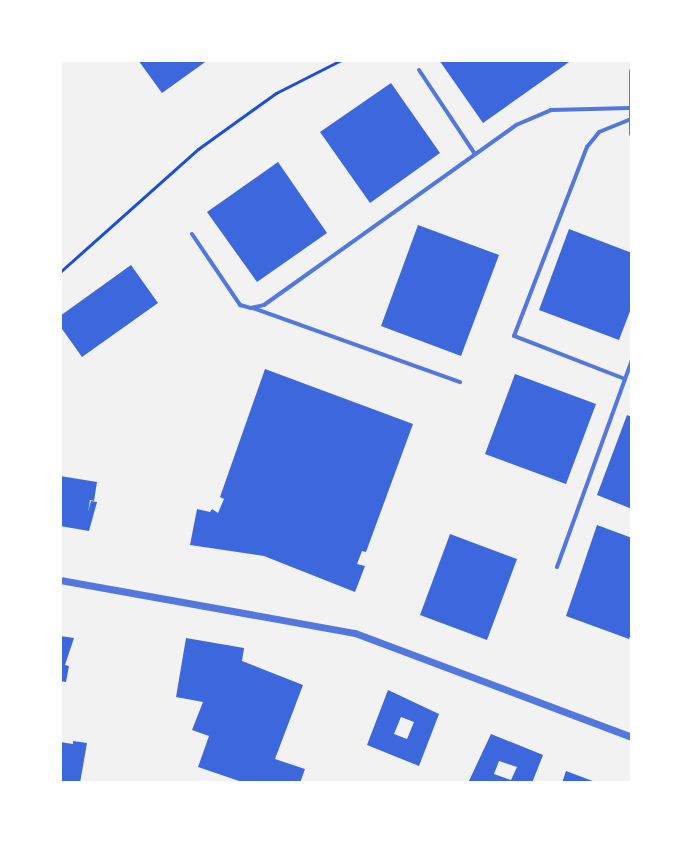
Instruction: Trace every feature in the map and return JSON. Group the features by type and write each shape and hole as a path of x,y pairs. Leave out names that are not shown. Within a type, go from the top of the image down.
{"street":[{"path":"632,71 629,120 632,133"},
{"path":"60,580 355,633 632,737"}],"lane":[{"path":"419,70 475,154"},
{"path":"251,308 264,305 516,125 551,110 630,108"},
{"path":"625,379 514,336 587,147 599,132 629,120"},
{"path":"192,234 240,305 460,382"},
{"path":"557,567 632,360"}],"path":[{"path":"60,272 198,149 276,93 341,60"}],"building":[{"path":"138,60 208,60 162,93"},
{"path":"439,60 572,60 483,123"},
{"path":"391,83 440,153 370,203 320,132"},
{"path":"278,162 327,233 257,282 207,212"},
{"path":"418,225 499,255 461,356 381,326"},
{"path":"569,229 632,253 632,306 619,340 539,310"},
{"path":"131,265 158,303 82,357 60,326 60,316"},
{"path":"265,369 413,424 366,552 362,551 357,564 365,566 355,592 264,556 190,545 197,509 210,512 212,509 218,513 224,499 220,497"},
{"path":"515,374 596,404 566,484 485,454"},
{"path":"627,415 632,417 632,509 597,495"},
{"path":"60,476 97,482 94,501 90,500 88,512 91,501 97,502 89,531 60,526"},
{"path":"597,525 632,538 632,631 629,639 566,616"},
{"path":"450,534 517,559 487,640 420,615"},
{"path":"60,636 74,638 65,665 69,666 66,682 60,681"},
{"path":"186,638 244,648 242,661 303,685 275,759 305,769 300,783 245,783 198,767 209,736 192,730 203,702 176,697"},
{"path":"388,690 439,714 419,766 367,745","holes":["401,717 414,722 407,739 394,734"]},
{"path":"491,734 543,755 532,783 468,783","holes":["499,761 517,767 511,780 494,774"]},
{"path":"73,741 87,743 80,783 60,783 60,742 73,744"},
{"path":"566,771 598,783 562,783"}]}
